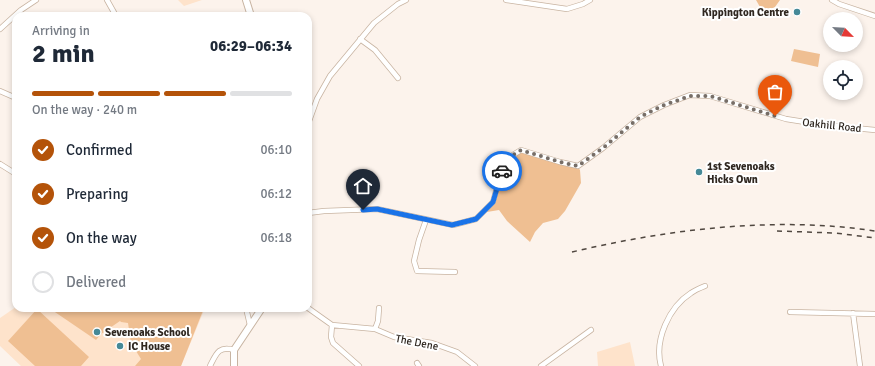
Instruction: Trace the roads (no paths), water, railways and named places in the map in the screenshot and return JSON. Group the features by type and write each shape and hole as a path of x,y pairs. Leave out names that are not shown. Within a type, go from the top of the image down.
{"street":[{"path":"19,12 36,0"},
{"path":"107,0 114,12"},
{"path":"246,0 250,12"},
{"path":"312,113 317,99 330,76 360,39 374,23 398,4 406,0"},
{"path":"506,0 532,2 568,9 590,0"},
{"path":"832,0 839,4 875,16"},
{"path":"0,29 12,18"},
{"path":"360,39 375,50 398,78"},
{"path":"0,91 12,96"},
{"name":"Oakhill Road","path":"312,212 377,209 452,225 476,219 493,202 501,173 508,158 521,150 578,166 603,148 640,117 664,105 690,96 710,96 786,119 824,125 875,130"},
{"path":"0,164 12,172"},
{"path":"426,220 414,261 418,271 455,272"},
{"path":"661,366 659,360 660,346 665,326 671,314 678,303 691,293 705,286"},
{"path":"375,329 379,308"},
{"name":"The Dene","path":"312,311 332,325 375,329 390,336 432,343 453,350 475,366"},
{"path":"247,312 250,325"},
{"path":"234,366 234,350 259,312"},
{"path":"790,312 875,314"},
{"path":"853,313 860,366"},
{"path":"379,314 385,314"},
{"path":"332,325 331,337 333,343 359,366"},
{"path":"541,366 591,330"},
{"path":"210,366 216,354 220,350 225,348 234,350"}],"railway":[{"path":"572,252 646,237 723,227 800,225 875,231"},
{"path":"777,231 835,233 875,238"}],"place":[{"name":"Kippington Centre","path":"797,12"},
{"name":"1st Sevenoaks Hicks Own","path":"699,172"},
{"name":"Sevenoaks School","path":"97,332"},
{"name":"IC House","path":"120,346"}]}
